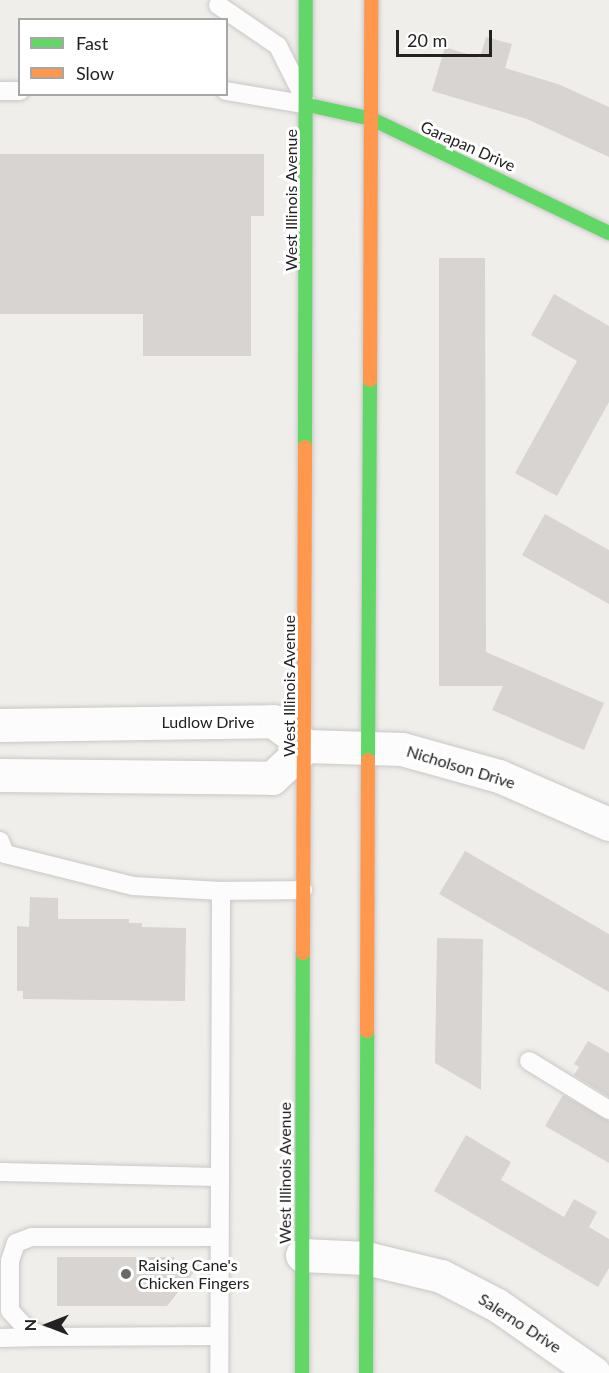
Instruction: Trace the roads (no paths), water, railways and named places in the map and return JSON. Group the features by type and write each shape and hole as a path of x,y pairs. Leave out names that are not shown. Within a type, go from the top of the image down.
{"main road":[{"name":"West Illinois Avenue","path":"302,1373 308,105 306,0"},
{"path":"366,1373 371,0"},
{"name":"Garapan Drive","path":"308,105 372,119 609,233"}],"street":[{"name":"Ludlow Drive","path":"0,725 273,721 306,746"},
{"name":"Nicholson Drive","path":"306,746 370,746 402,749 499,776 609,824"},
{"path":"0,775 272,778 306,746"},
{"name":"Salerno Drive","path":"302,1255 366,1258 441,1276 497,1305 594,1373"}],"lane":[{"path":"218,8 278,46 308,105"},
{"path":"0,91 18,91"},
{"path":"228,91 308,105"},
{"path":"0,841 4,854 133,886 221,891 303,890"},
{"path":"219,1373 221,891"},
{"path":"529,1061 609,1110"},
{"path":"0,1172 219,1177"},
{"path":"45,1337 26,1328 10,1311 10,1261 16,1243 32,1237 219,1237"},
{"path":"0,1338 219,1336"}],"place":[{"name":"Raising Cane's Chicken Fingers","path":"126,1274"}]}
